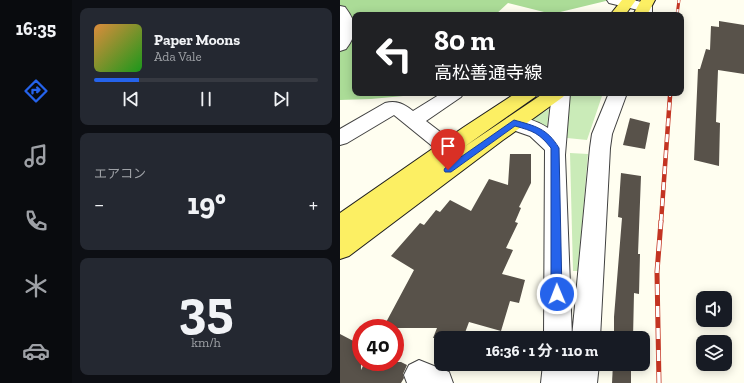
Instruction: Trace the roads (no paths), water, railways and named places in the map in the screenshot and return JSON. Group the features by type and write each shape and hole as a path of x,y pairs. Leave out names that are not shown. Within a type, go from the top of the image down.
{"main road":[{"path":"618,12 624,1"},
{"path":"340,226 525,96"},
{"path":"340,248 554,96"}],"street":[{"path":"340,46 346,39 348,30 340,9 350,0"},
{"path":"624,1 644,9"},
{"path":"412,121 451,96"},
{"path":"558,331 555,148 561,96"},
{"path":"587,331 600,148 602,134 617,96"},
{"path":"340,138 392,108 398,109 449,149"},
{"path":"514,123 537,130 546,136 555,148"},
{"path":"556,383 557,371"},
{"path":"582,383 583,371"}],"railway":[{"path":"677,12 679,0"},
{"path":"661,222 670,96"},
{"path":"659,383 657,272 661,221"}]}
